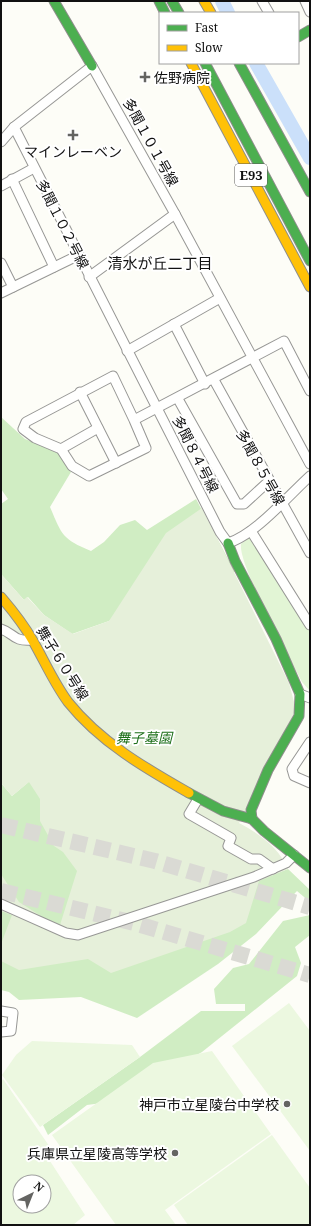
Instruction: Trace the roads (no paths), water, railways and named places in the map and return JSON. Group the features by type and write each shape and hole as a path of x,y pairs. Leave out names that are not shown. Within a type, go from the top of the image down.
{"main road":[{"name":"多聞１０１号線","path":"54,1 92,66"},
{"path":"158,1 164,12"},
{"path":"172,1 178,12"},
{"path":"204,1 210,12"},
{"path":"299,36 310,30"},
{"name":"E93","path":"192,64 310,287"},
{"name":"E93","path":"206,64 310,261"},
{"path":"251,64 241,66 310,192"},
{"name":"多聞８４号線","path":"228,543 235,561 276,639 300,694 299,716 268,770 251,810 252,819"},
{"name":"舞子６０号線","path":"1,597 18,617 56,684 79,716 99,736 146,768 198,798 238,818 252,819"},
{"path":"252,819 264,831 310,868"}],"street":[{"path":"262,1 268,12"},
{"path":"305,1 310,12"},
{"path":"1,142 14,127 92,66"},
{"name":"多聞１０１号線","path":"92,66 175,214 252,358"},
{"name":"多聞１０２号線","path":"14,127 89,277 158,409"},
{"path":"1,186 34,168"},
{"path":"12,180 54,267"},
{"path":"89,277 175,214"},
{"path":"1,293 79,255"},
{"path":"1,263 13,287"},
{"path":"127,351 220,298"},
{"name":"多聞８５号線","path":"174,324 269,481 310,553"},
{"name":"多聞８４号線","path":"228,543 158,409 284,341 310,391"},
{"path":"252,358 310,464"},
{"path":"113,376 146,448 89,476 72,466 61,449 34,438 23,429 26,422 80,392 113,376"},
{"path":"80,392 116,463"},
{"path":"178,399 237,504 244,504 269,481"},
{"path":"134,420 158,409"},
{"path":"61,449 98,428"},
{"path":"228,543 251,531 310,476"},
{"path":"251,531 310,625"},
{"path":"18,617 3,630 12,637 24,641 32,640"},
{"path":"300,694 310,698"},
{"path":"310,742 292,769 294,776 310,783"},
{"path":"198,798 190,814 231,838 228,846 251,859 260,859 273,869"},
{"path":"1,904 66,933 78,934 188,900 254,877 286,863 294,855"},
{"path":"1,1010 13,1013 11,1031 1,1032"}],"waterway":[{"path":"222,1 228,12"},
{"path":"257,64 310,158"}],"tunnel":[{"path":"1,825 155,861 310,907"},
{"path":"1,891 134,923 310,975"}],"place":[{"name":"佐野病院","path":"145,77"},
{"name":"マインレーベン","path":"73,135"},
{"name":"神戸市立星陵台中学校","path":"287,1104"},
{"name":"兵庫県立星陵高等学校","path":"175,1153"}],"district":[{"name":"清水が丘二丁目","path":"160,263"}],"park label":[{"name":"舞子墓園","path":"144,737"}]}
